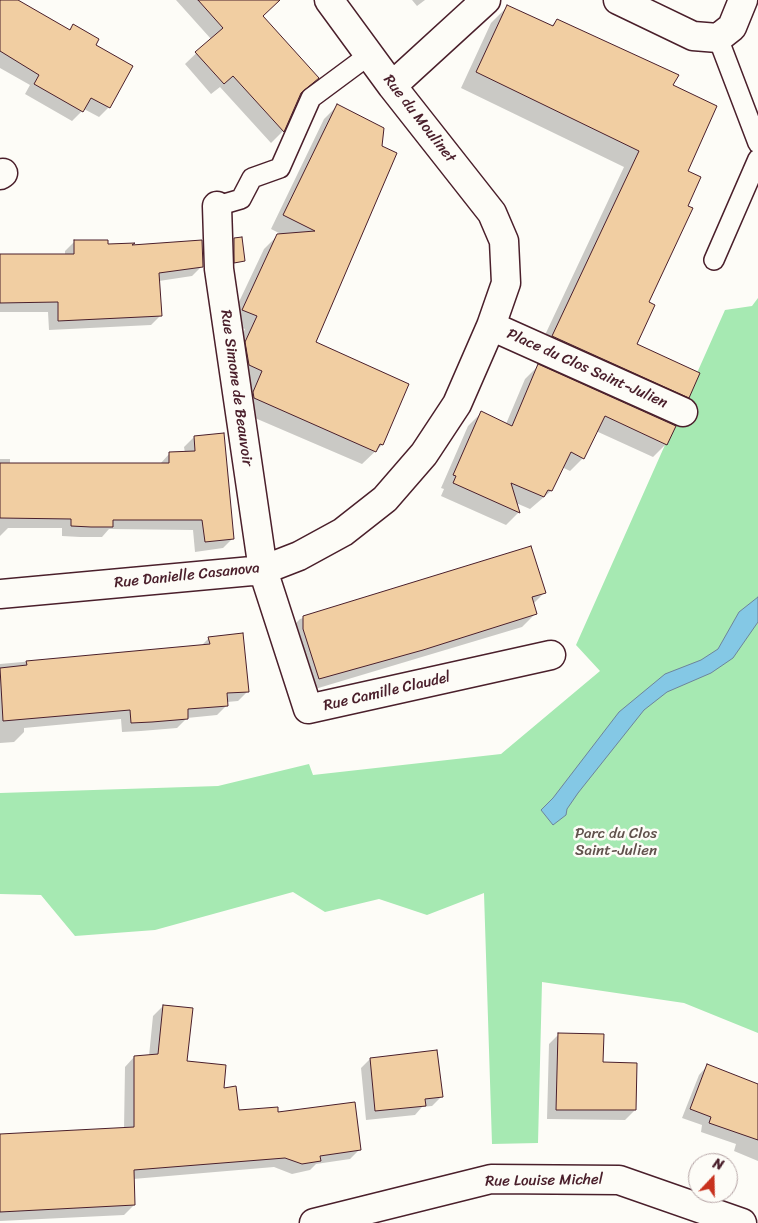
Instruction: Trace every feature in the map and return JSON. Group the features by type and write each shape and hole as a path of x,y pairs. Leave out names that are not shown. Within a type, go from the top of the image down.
{"street":[{"name":"Rue du Moulinet","path":"329,0 392,86 492,213 504,241"},
{"path":"392,86 486,0"},
{"path":"618,0 693,36 718,38 732,27 744,0"},
{"name":"Rue Simone de Beauvoir","path":"217,206 218,268 263,570"},
{"name":"Place du Clos Saint-Julien","path":"457,404 491,326 506,283 504,241"},
{"name":"Place du Clos Saint-Julien","path":"491,326 683,412"},
{"name":"Rue Danielle Casanova","path":"0,594 263,570 299,556 343,532 385,499 424,454 457,404"},
{"name":"Rue Camille Claudel","path":"263,570 308,709 551,655"},
{"name":"Rue Louise Michel","path":"314,1223 491,1179 619,1180 742,1223"}],"lane":[{"path":"718,38 758,143"},
{"path":"217,206 240,199 252,178 280,168 311,98 369,55"},
{"path":"714,260 758,159"}],"green space":[{"name":"Parc du Clos Saint-Julien","path":"758,298 758,1033 684,1003 542,982 538,1143 492,1144 484,893 427,915 379,899 325,912 293,892 155,930 75,936 41,895 0,894 0,793 218,786 309,764 313,775 501,754 600,671 576,645 725,310 752,306"}],"water":[{"path":"758,597 758,622 733,658 711,673 667,692 644,710 578,793 567,809 566,815 553,825 541,810 553,798 619,712 665,674 701,660 718,649 739,612"}],"building":[{"path":"0,0 18,0 70,30 73,24 99,39 96,45 133,66 110,108 91,98 83,112 34,84 39,75 0,51"},
{"path":"198,0 280,0 263,16 319,78 301,93 284,132 233,76 224,84 195,52 223,28"},
{"path":"507,5 553,26 557,19 679,75 673,85 717,106 688,171 701,177 688,206 693,208 649,302 655,305 637,344 700,373 689,398 552,336 639,151 476,72"},
{"path":"337,104 384,128 382,146 397,153 316,342 409,384 383,445 380,444 376,452 254,398 253,392 262,371 249,365 245,342 257,316 242,310 277,234 315,231 283,215"},
{"path":"242,237 245,261 234,263 234,238"},
{"path":"74,240 108,240 108,244 135,243 132,245 202,240 203,267 159,273 162,316 58,321 58,302 0,303 0,254 74,254"},
{"path":"538,364 676,426 667,445 605,416 584,459 571,452 552,491 548,490 544,497 511,483 520,513 453,483 456,476 453,475 481,411 512,426"},
{"path":"224,433 234,539 205,542 202,520 113,520 113,527 91,527 71,526 71,519 0,518 0,463 169,463 169,452 195,451 194,436"},
{"path":"531,546 546,593 532,597 537,614 423,650 319,679 303,629 303,616"},
{"path":"243,633 249,692 227,693 228,706 188,709 188,719 152,722 131,723 130,710 3,721 0,668 27,665 26,661 210,644 208,637"},
{"path":"163,1005 193,1008 187,1061 226,1065 224,1088 236,1086 239,1110 278,1107 278,1112 355,1102 361,1150 320,1156 321,1161 302,1164 285,1158 134,1170 135,1205 0,1212 0,1134 134,1127 134,1056 158,1054"},
{"path":"558,1033 604,1034 603,1062 637,1063 636,1110 556,1110"},
{"path":"437,1050 443,1097 425,1099 426,1106 375,1111 370,1058"},
{"path":"707,1064 758,1084 758,1140 709,1123 711,1117 690,1109"}]}
